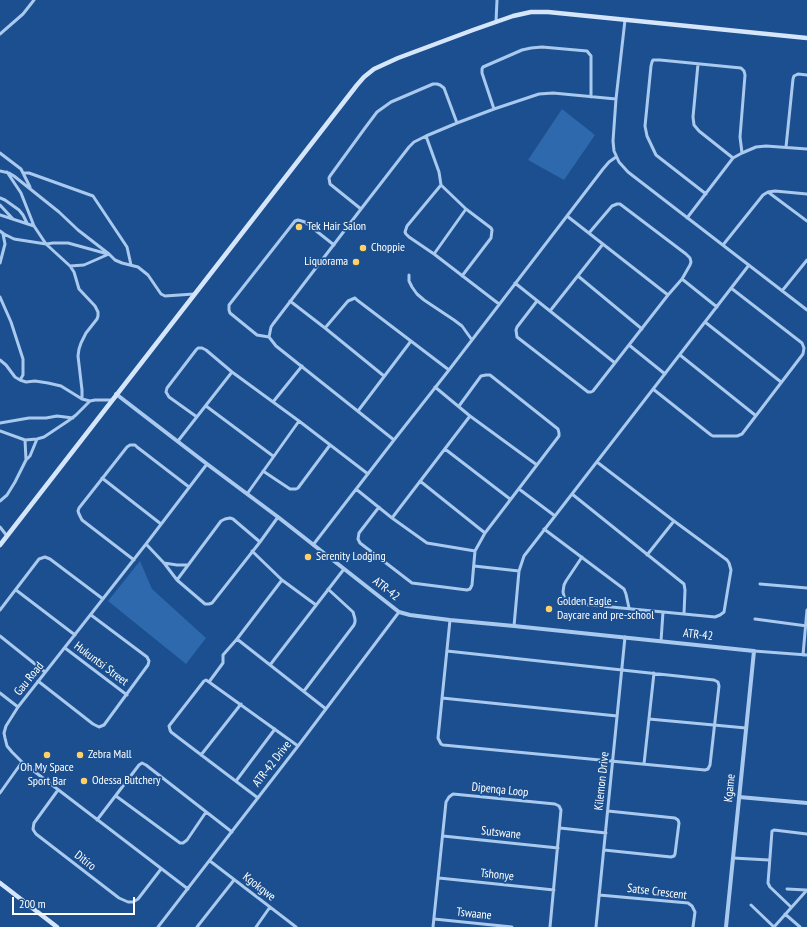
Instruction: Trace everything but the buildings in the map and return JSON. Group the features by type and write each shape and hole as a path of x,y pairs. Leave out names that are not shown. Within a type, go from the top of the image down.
{"main road":[{"path":"0,545 357,85 374,69 398,58 496,22 531,12 548,12 807,38"},
{"path":"0,883 56,927"}],"street":[{"path":"0,34 23,14 34,0"},
{"path":"496,22 497,0"},
{"path":"625,20 613,141 614,151 619,162 628,172 807,310"},
{"path":"494,109 482,73 483,67 522,50 531,48 542,47 587,51 591,56 591,97"},
{"path":"706,194 656,155 647,136 644,126 653,60 741,68 744,71 745,75 740,137 742,153"},
{"path":"698,64 693,117 694,124 699,131 733,158"},
{"path":"786,147 793,79 794,76 798,74 807,75"},
{"path":"361,209 330,184 329,178 377,112 391,102 433,84 437,84 444,88 457,123"},
{"path":"269,337 271,327 290,301 414,142 494,109 528,97 545,93 616,100"},
{"path":"426,136 439,172 441,186 466,209 491,228 491,238 462,276"},
{"path":"687,218 733,158 756,147 766,146 807,149"},
{"path":"0,153 18,167 23,173 30,189"},
{"path":"314,545 603,169 616,157"},
{"path":"0,171 7,172 14,176 115,260 138,267 148,275 161,294 165,296 194,294"},
{"path":"7,172 21,193 34,226 46,244 70,266 74,272 79,289 95,306 98,312 97,319 86,333 79,349 78,356 82,399"},
{"path":"23,173 30,173 93,196 127,247 131,265"},
{"path":"441,186 407,226 405,232 409,237 434,254 498,304"},
{"path":"723,245 763,195 768,192 775,191 807,194"},
{"path":"768,192 807,221"},
{"path":"0,198 19,210 27,223"},
{"path":"537,300 517,327 517,337 588,392 596,389 682,279 691,262 690,258 686,254 620,204 612,206 589,233"},
{"path":"0,205 15,220"},
{"path":"434,254 466,209"},
{"path":"0,215 34,226"},
{"path":"567,216 668,295"},
{"path":"334,245 305,222 301,220 295,221 230,305 228,310 257,335 269,337 276,346 394,440"},
{"path":"0,232 14,239 46,244 68,243 109,254"},
{"path":"0,263 5,244 4,234"},
{"path":"550,311 603,244"},
{"path":"70,266 84,264 109,254"},
{"path":"782,291 807,260"},
{"path":"514,626 519,571 524,556 749,265"},
{"path":"409,275 409,281 417,294 462,326 472,340"},
{"path":"578,276 642,329"},
{"path":"682,279 717,307"},
{"path":"515,283 615,363"},
{"path":"653,390 711,435 740,436 742,434 803,354 804,348 802,343 731,288"},
{"path":"0,297 11,322 22,360 23,375 20,380"},
{"path":"325,328 348,301 355,298 449,370"},
{"path":"290,301 384,376"},
{"path":"705,322 781,382"},
{"path":"358,411 411,341"},
{"path":"629,345 665,374"},
{"path":"197,417 169,397 166,392 167,388 196,350 198,348 202,348 368,474"},
{"path":"680,355 755,415"},
{"path":"0,360 15,377 20,380 61,386 82,399 112,400"},
{"path":"273,402 302,366"},
{"path":"178,442 232,372"},
{"path":"379,507 359,533 358,536 360,543 412,583 467,590 470,589 472,585 475,551 485,533 559,436 559,431 490,375 481,376 459,406"},
{"path":"435,388 470,416 537,465"},
{"name":"ATR-42","path":"116,394 400,612 410,615 450,620 754,651"},
{"path":"0,431 25,440 44,437 73,418 90,400"},
{"path":"206,406 273,456"},
{"path":"0,423 53,416 73,418"},
{"path":"392,518 470,416"},
{"path":"247,494 299,421"},
{"path":"0,501 15,482 26,460 30,456 37,439"},
{"path":"25,440 26,460"},
{"path":"134,560 82,520 78,511 79,508 130,445 137,447 189,487"},
{"path":"263,471 290,489 296,489 330,445"},
{"path":"445,449 510,499"},
{"path":"582,557 564,585 563,592 565,600 570,603 715,617 724,612 731,570 727,560 597,462"},
{"name":"Gau Road","path":"4,738 6,726 18,707 134,560 207,464"},
{"path":"102,478 161,524"},
{"path":"420,481 485,533"},
{"path":"519,488 555,516"},
{"path":"356,489 392,518 427,543 475,551"},
{"path":"572,494 684,584 684,614"},
{"path":"146,544 164,563 177,580 205,604 209,604 216,598 278,517"},
{"path":"177,580 225,518 233,519 260,542"},
{"path":"647,555 674,521"},
{"path":"0,527 7,536"},
{"path":"544,529 624,589 629,608"},
{"path":"252,552 282,580 316,605"},
{"path":"0,610 39,560 45,557 50,559 103,599"},
{"path":"164,563 177,565 189,564"},
{"path":"474,566 519,571"},
{"path":"270,665 344,569"},
{"path":"209,682 223,663 223,655 237,640 282,580"},
{"path":"760,584 807,588"},
{"path":"304,691 355,622 353,612 328,589"},
{"path":"16,590 75,635"},
{"path":"754,651 805,655 807,610"},
{"name":"ATR-42 Drive","path":"158,927 400,612"},
{"path":"661,641 663,612"},
{"path":"38,682 93,724 99,727 104,725 127,695 148,665 149,661 146,657 91,614"},
{"path":"755,619 806,626"},
{"path":"447,651 714,680 718,682 719,686 710,765 708,769 705,770 443,744 439,742 438,738 450,620"},
{"path":"0,636 45,672"},
{"name":"Kilemon Drive","path":"596,927 625,637"},
{"path":"237,640 326,709"},
{"name":"Hukuntsi Street","path":"65,648 127,695"},
{"name":"Kgame","path":"726,927 754,651"},
{"path":"644,764 654,673"},
{"path":"258,798 171,732 169,728 204,681 206,680 209,682 298,746"},
{"path":"0,693 18,707"},
{"path":"442,698 618,716"},
{"path":"201,755 240,704"},
{"path":"649,719 746,728"},
{"path":"236,781 275,729"},
{"path":"0,738 4,738 7,746 22,762 188,889"},
{"path":"0,793 22,762"},
{"path":"97,820 142,763 232,832"},
{"name":"Ditiro","path":"58,790 34,823 34,831 119,898 128,902 133,902 138,899 161,869"},
{"name":"Dipenqa Loop","path":"433,927 446,802 453,794 555,804 559,806 561,810 560,828 550,927"},
{"path":"116,796 180,843 187,840 206,812"},
{"path":"739,797 807,804"},
{"path":"604,850 671,857 676,854 679,822 676,818 608,811"},
{"path":"560,828 606,833"},
{"path":"792,907 770,887 768,882 772,831 807,834"},
{"name":"Sutswane","path":"443,836 558,848"},
{"path":"733,858 769,860"},
{"name":"Kgokgwe","path":"210,861 296,927"},
{"name":"Tshonye","path":"439,878 554,890"},
{"path":"197,927 234,880"},
{"path":"787,889 807,890"},
{"path":"751,905 774,927 807,890"},
{"name":"Satse Crescent","path":"599,895 688,903 692,906 695,912 693,927"},
{"path":"256,927 270,907"},
{"path":"785,914 800,927"},
{"name":"Tswaane","path":"434,919 512,927"}],"shaded area":[{"path":"562,109 595,135 564,180 528,160"},
{"path":"140,561 152,589 206,638 186,664 108,601"}],"place":[{"name":"Tek Hair Salon","path":"299,227"},
{"name":"Choppie","path":"363,248"},
{"name":"Liquorama","path":"356,262"},
{"name":"Serenity Lodging","path":"308,557"},
{"name":"Golden Eagle - Daycare and pre-school","path":"549,609"},
{"name":"Oh My Space Sport Bar","path":"47,755"},
{"name":"Zebra Mall","path":"80,755"},
{"name":"Odessa Butchery","path":"84,781"}]}
